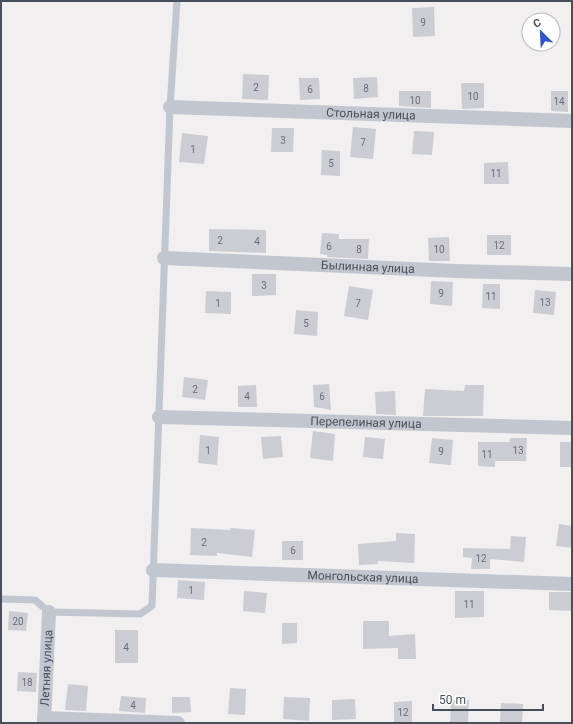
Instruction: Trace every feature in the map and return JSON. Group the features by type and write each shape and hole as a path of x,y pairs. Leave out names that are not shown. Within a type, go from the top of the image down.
{"street":[{"name":"Стольная улица","path":"170,107 572,121"},
{"name":"Былинная улица","path":"164,258 456,271 572,274"},
{"name":"Перепелиная улица","path":"159,417 572,428"},
{"name":"Монгольская улица","path":"153,570 572,584"},
{"name":"Летняя улица","path":"44,721 49,612"},
{"path":"44,721 178,723"}],"lane":[{"path":"1,599 35,600 49,612 140,614 152,606 170,107 177,1"}],"building":[{"path":"434,7 435,36 413,37 412,8"},
{"path":"243,74 269,75 268,100 242,99"},
{"path":"377,77 378,97 354,99 353,78"},
{"path":"299,78 319,78 320,99 300,100"},
{"path":"461,83 484,83 484,108 462,109"},
{"path":"399,91 431,91 431,108 399,106"},
{"path":"551,91 568,91 568,112 551,111"},
{"path":"353,127 376,129 373,159 350,157"},
{"path":"272,128 294,128 293,152 271,152"},
{"path":"414,131 434,132 432,155 412,154"},
{"path":"182,133 208,136 204,164 179,162"},
{"path":"322,150 340,151 340,176 321,175"},
{"path":"508,162 509,184 484,184 484,163"},
{"path":"209,229 266,230 266,253 209,251"},
{"path":"322,233 339,234 339,239 369,239 368,259 327,257 327,255 320,254"},
{"path":"487,235 511,235 511,255 487,255"},
{"path":"449,237 450,261 429,261 428,238"},
{"path":"252,274 276,274 276,295 252,296"},
{"path":"431,281 453,282 452,306 430,304"},
{"path":"483,284 500,284 500,309 482,308"},
{"path":"349,286 373,290 368,320 344,316"},
{"path":"535,290 556,292 554,315 533,313"},
{"path":"206,291 231,292 231,314 205,313"},
{"path":"296,310 318,312 317,336 294,334"},
{"path":"184,377 208,380 205,400 182,397"},
{"path":"329,384 331,410 314,407 313,385"},
{"path":"256,385 257,407 238,407 238,386"},
{"path":"465,385 484,385 483,416 423,416 425,389 464,391"},
{"path":"395,391 396,415 376,414 375,392"},
{"path":"313,431 335,434 333,461 310,458"},
{"path":"200,435 219,437 217,465 198,463"},
{"path":"281,436 283,457 263,459 261,437"},
{"path":"365,437 385,439 383,459 363,457"},
{"path":"432,438 453,440 451,465 429,463"},
{"path":"510,438 527,438 526,461 495,461 495,467 478,466 478,442 509,442"},
{"path":"560,442 572,442 572,467 560,467"},
{"path":"559,524 572,526 572,548 556,546"},
{"path":"191,528 230,530 230,528 255,530 252,557 217,553 217,556 190,555"},
{"path":"396,533 415,534 414,563 378,561 378,564 359,565 358,544 396,541"},
{"path":"511,536 526,537 524,562 490,559 490,569 471,569 472,558 463,557 463,548 510,549"},
{"path":"282,541 303,541 303,560 282,560"},
{"path":"178,580 205,582 204,600 177,598"},
{"path":"244,591 267,593 265,613 243,611"},
{"path":"455,591 484,591 484,617 455,618"},
{"path":"549,592 572,592 572,611 549,610"},
{"path":"9,611 28,613 26,631 8,630"},
{"path":"363,621 389,621 389,636 415,634 416,659 398,659 398,648 363,649"},
{"path":"282,623 297,623 297,643 282,644"},
{"path":"115,630 138,630 138,663 115,663"},
{"path":"18,672 37,673 36,692 17,691"},
{"path":"68,684 88,686 86,711 65,710"},
{"path":"230,688 246,689 245,715 228,714"},
{"path":"121,696 146,698 145,713 119,711"},
{"path":"172,697 190,697 191,712 172,713"},
{"path":"284,697 310,698 309,721 283,719"},
{"path":"355,699 356,719 332,720 332,700"},
{"path":"451,700 469,700 468,723 450,723"},
{"path":"412,701 412,723 394,723 394,702"},
{"path":"501,703 523,704 522,723 500,723"}]}
